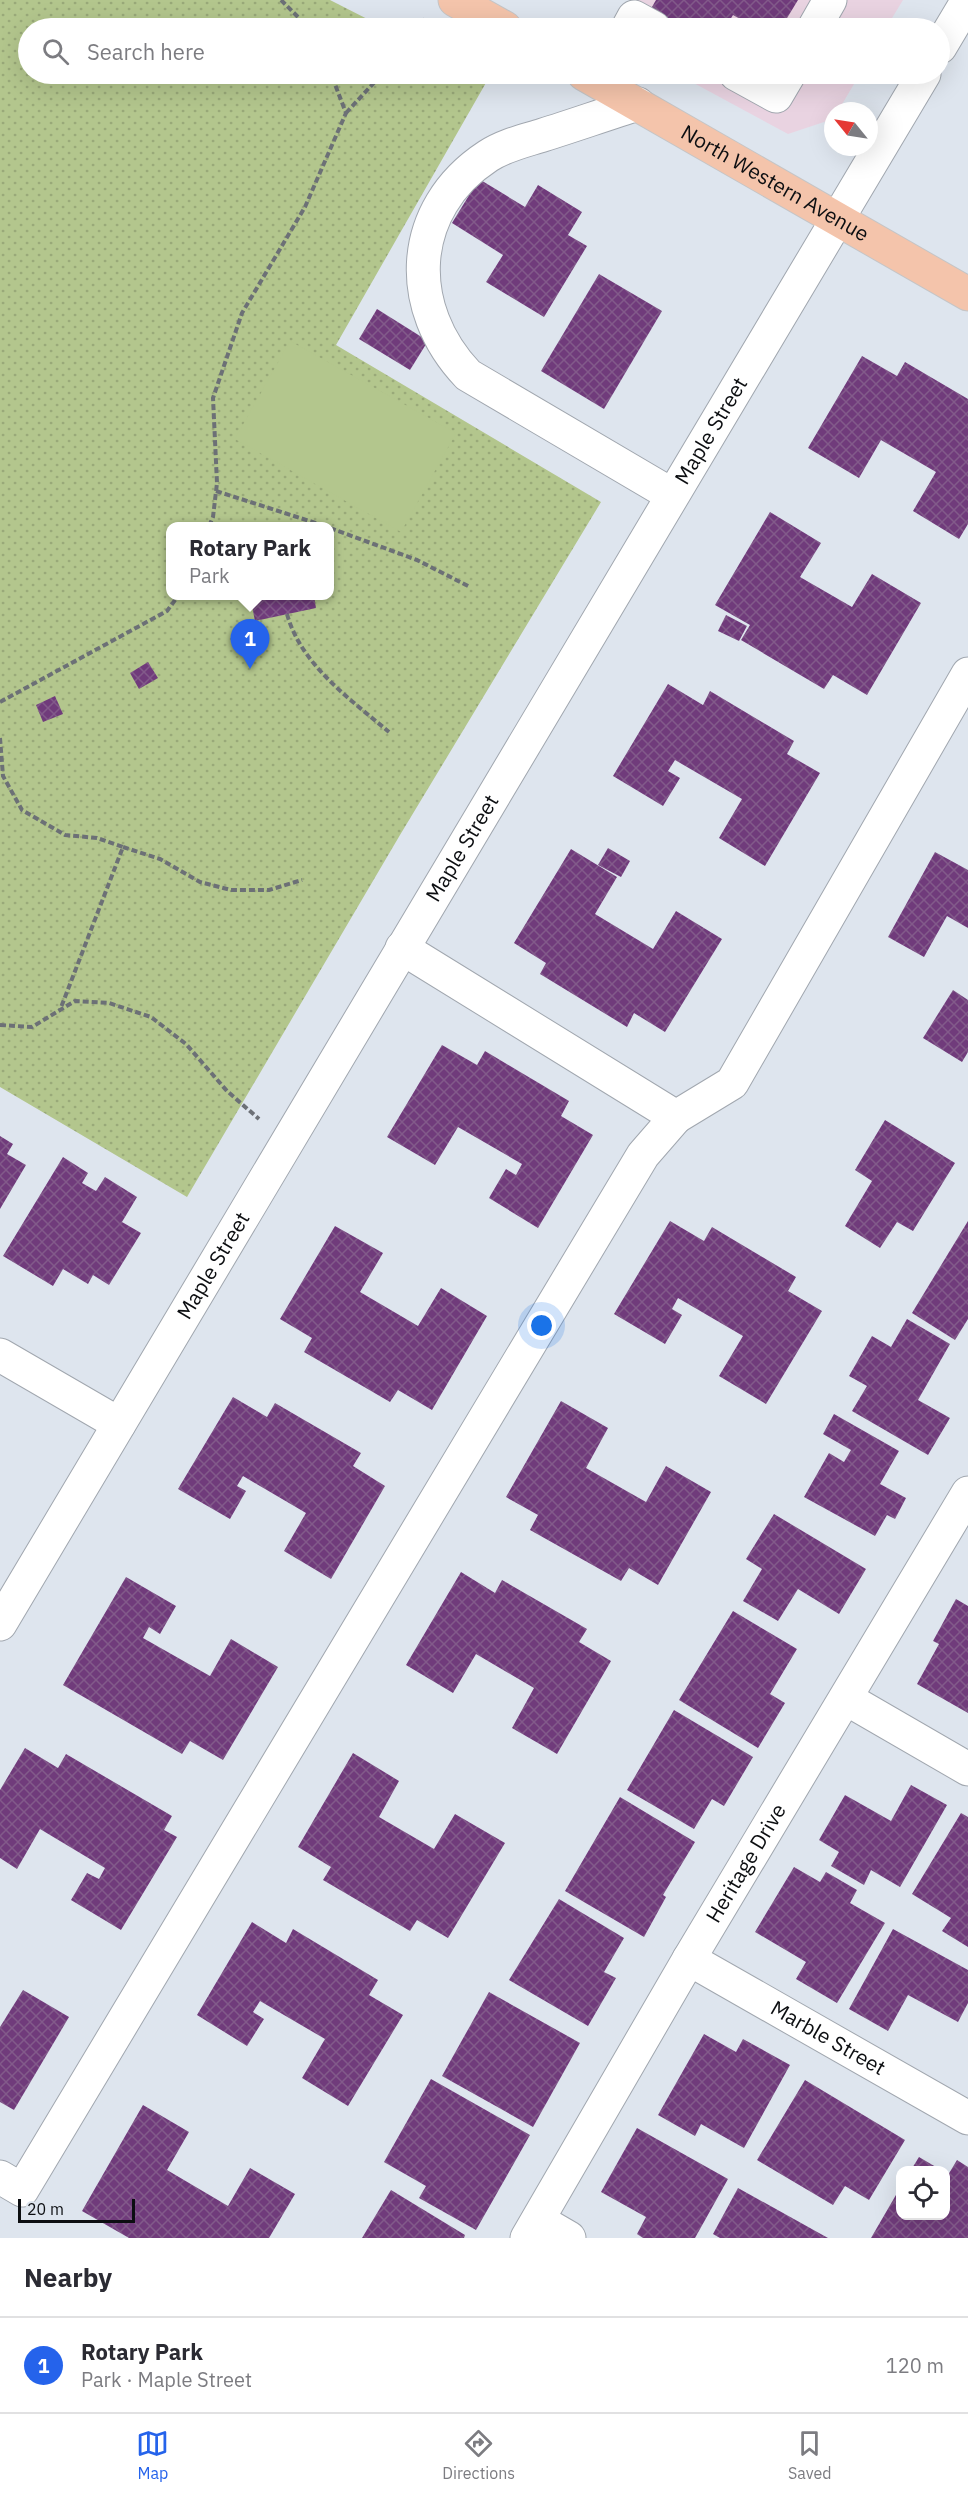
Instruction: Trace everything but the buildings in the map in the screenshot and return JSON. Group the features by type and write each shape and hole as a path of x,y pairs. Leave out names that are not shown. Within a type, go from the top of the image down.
{"main road":[{"path":"455,0 487,18"},
{"name":"North Western Avenue","path":"607,84 638,104 968,294"}],"street":[{"path":"820,18 830,0"},
{"path":"950,30 968,0"},
{"path":"755,84 777,96 784,84"},
{"name":"Maple Street","path":"0,1624 918,84"},
{"path":"638,104 513,143 489,155 468,171 449,191 426,240 423,289 429,314 438,336 451,357 468,375 672,495"},
{"path":"0,2177 22,2190 643,1155 676,1117 732,1083 968,674"},
{"path":"402,948 676,1117"},
{"path":"0,1355 119,1424"},
{"name":"Heritage Drive","path":"532,2229 689,1959 847,1699 968,1493"},
{"path":"847,1699 968,1769"},
{"name":"Marble Street","path":"689,1959 968,2118"},
{"path":"532,2229 569,2238"}],"path":[{"path":"281,0 299,18"},
{"path":"335,84 346,113"},
{"path":"211,522 216,491 213,398 242,313 305,207 346,113 373,84"},
{"path":"216,491 313,522"},
{"path":"334,529 408,556 470,587"},
{"path":"0,702 166,611 175,600"},
{"path":"287,614 293,635 333,686 389,732"},
{"path":"0,738 3,776 22,810 65,834 97,838 160,859 200,882 231,890 269,890 302,880"},
{"path":"60,1010 123,847"},
{"path":"0,1025 32,1027 75,1001 109,1004 151,1017 186,1044 227,1091 286,1144"}],"shaded area":[{"path":"630,0 903,0 892,18 619,18"},
{"path":"696,84 854,84 843,102 824,102 824,122 788,134"}],"green space":[{"path":"0,0 330,0 365,18 18,18 18,84 485,84 336,345 601,502 400,835 187,1197 0,1087"},
{"path":"290,341 456,433 401,532 235,439"}],"place":[{"name":"Rotary Park","path":"250,669"}]}
